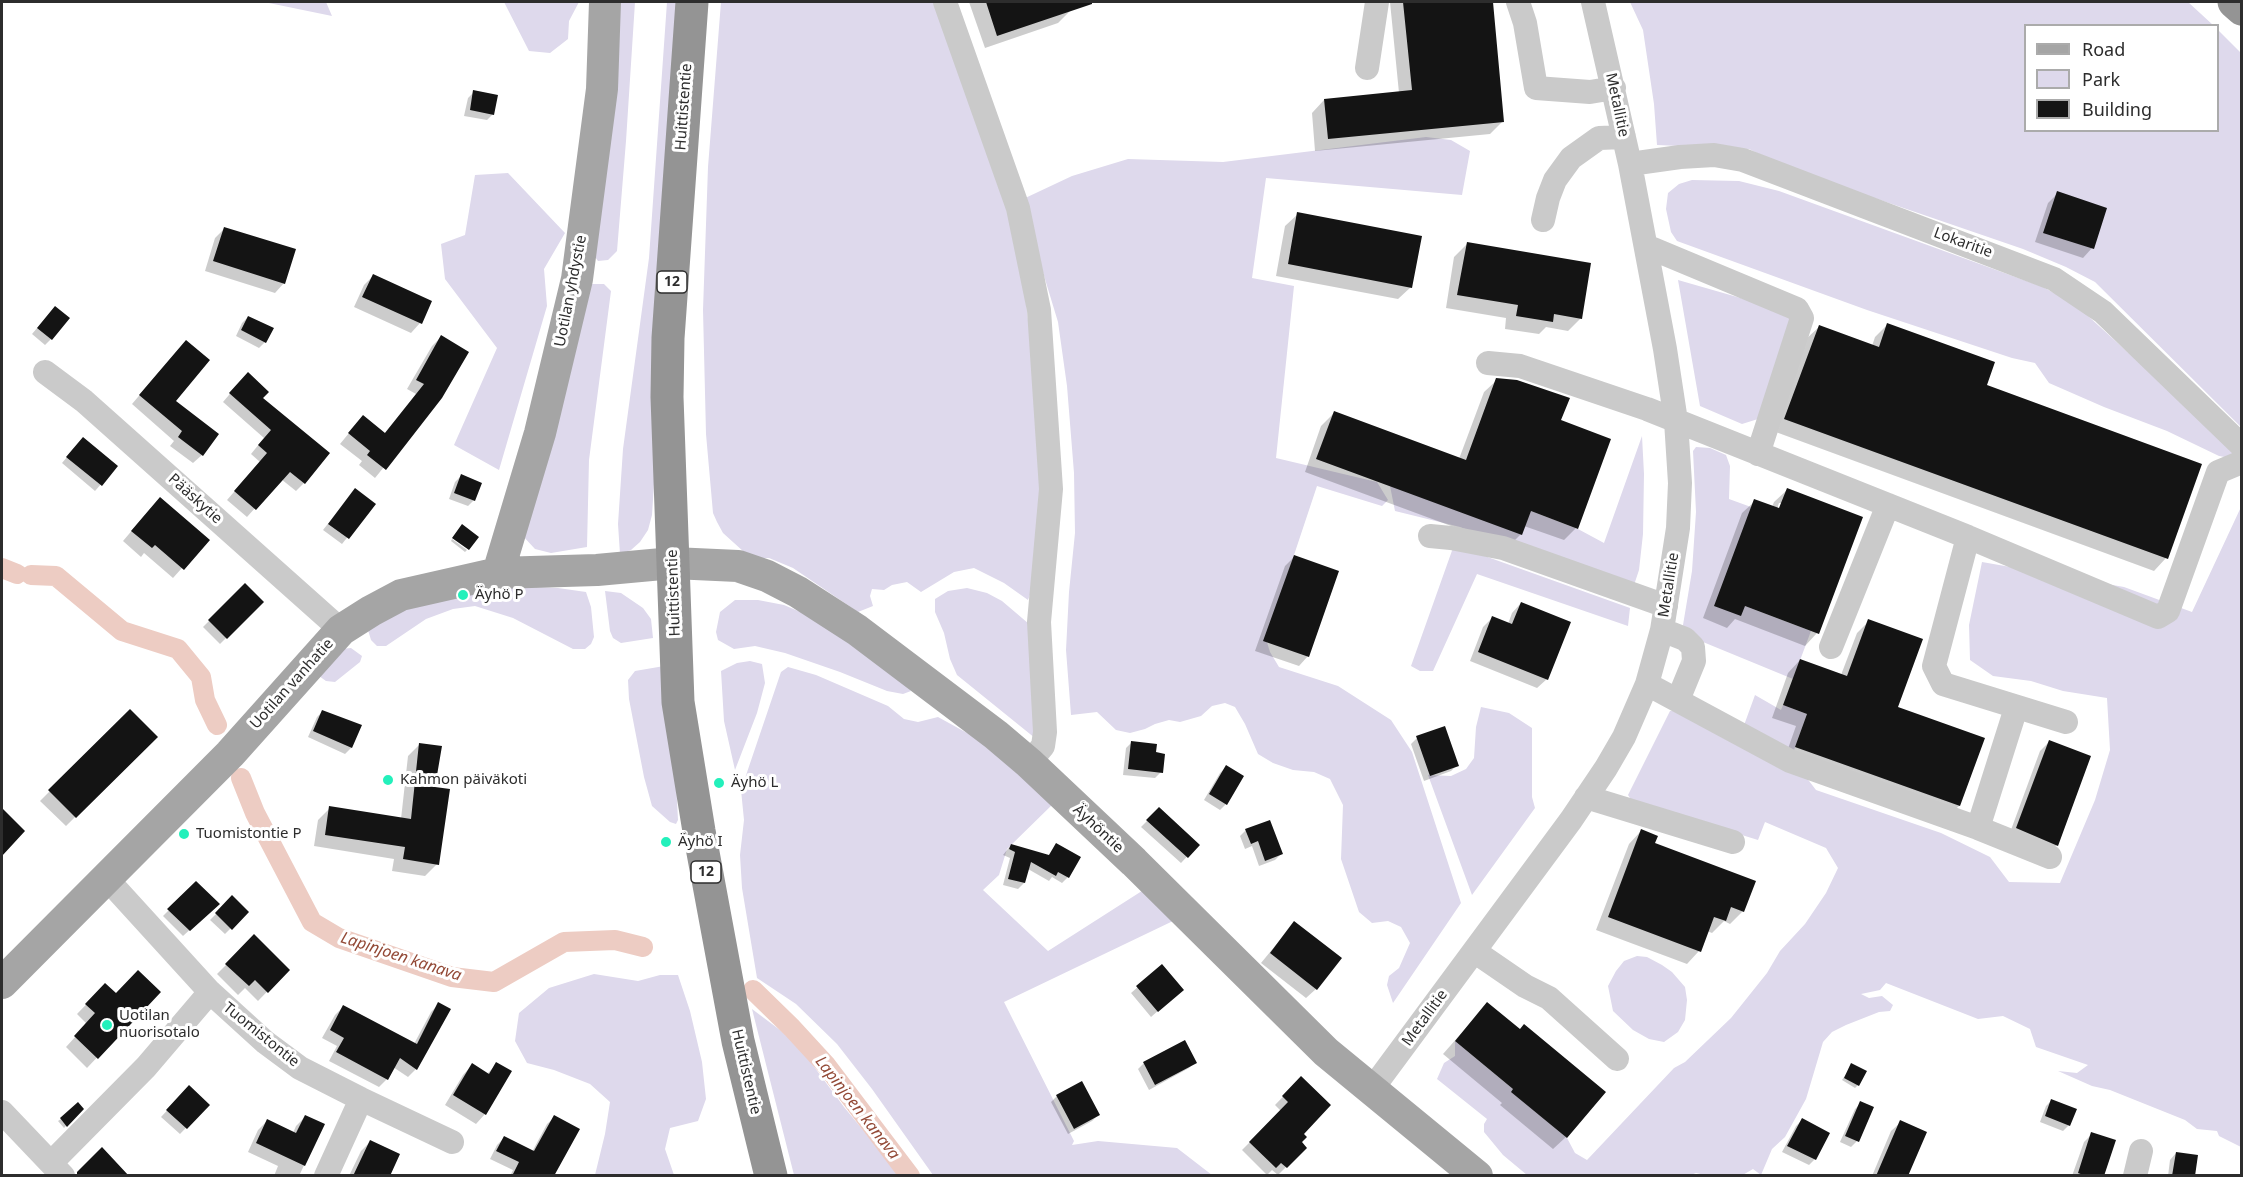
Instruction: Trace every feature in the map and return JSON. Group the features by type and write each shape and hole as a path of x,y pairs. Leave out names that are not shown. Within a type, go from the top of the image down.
{"highway":[{"name":"Huittistentie","path":"692,2 668,338 678,702 699,831 738,1041 771,1176"},
{"path":"2234,2 2241,9"}],"main road":[{"name":"Uotilan yhdystie","path":"498,573 540,433 577,279 602,89 605,2"},
{"name":"Uotilan vanhatie","path":"2,983 230,754 341,630 371,610 402,595 498,573 568,571 673,563"},
{"name":"Äyhöntie","path":"673,563 738,566 767,576 798,592 865,636 968,712 1029,763 1134,862 1326,1052 1477,1176"}],"street":[{"path":"945,2 1018,208 1039,310 1051,489 1039,622 1045,732 1043,746 1029,763"},
{"path":"1367,68 1377,2"},
{"path":"1518,2 1525,23 1536,88 1590,92 1614,88"},
{"name":"Metallitie","path":"1372,1089 1606,768 1624,737 1647,684 1664,618 1678,528 1680,483 1676,421 1665,349 1630,164 1593,2"},
{"path":"1543,220 1555,180 1571,158 1599,138 1624,137"},
{"name":"Lokaritie","path":"1630,164 1680,157 1714,156 1743,160 2054,279 2103,312 2241,446"},
{"path":"1646,246 1797,309 1802,318 1758,454"},
{"path":"1488,363 1520,366 1647,409 1968,537 2158,617 2168,611 2218,472 2241,462"},
{"name":"Pääskytie","path":"45,372 84,401 341,630"},
{"path":"1831,647 1888,505"},
{"path":"1430,536 1451,537 1503,548 1664,618 1693,647 1694,661 1678,700"},
{"path":"1968,537 1934,666 1942,684 2066,722"},
{"path":"1647,684 1790,761 1978,828 2050,857"},
{"path":"1978,828 2016,708"},
{"path":"1586,797 1733,842"},
{"name":"Tuomistontie","path":"107,879 210,992 252,1031 300,1068 452,1142"},
{"path":"1474,951 1525,986 1549,998 1617,1059"},
{"path":"2,1112 57,1169 210,992"},
{"path":"326,1176 361,1099"},
{"path":"2135,1176 2141,1151"}],"green space":[{"path":"264,2 326,2 332,16"},
{"path":"504,2 579,2 569,21 568,39 550,53 529,51"},
{"path":"615,2 635,2 626,141 617,251 608,260 598,261 593,254"},
{"path":"667,2 685,2 652,515 648,530 640,542 631,550 620,554 618,524 623,449 649,258"},
{"path":"721,2 938,2 1019,239 1044,464 1034,584 1028,600 1004,583 974,568 954,572 921,592 907,582 892,585 884,590 872,589 870,596 873,606 858,612 793,568 769,558 744,552 723,533 717,522 713,513 706,434 703,310 708,167"},
{"path":"1630,2 2188,2 2212,24 2024,24 2024,132 2219,132 2219,31 2241,53 2241,427 2095,282 2066,267 2023,249 1787,168 1749,149 1657,145 1654,104 1643,30"},
{"path":"1426,137 1451,140 1470,151 1462,195 1266,178 1252,278 1294,286 1276,458 1377,482 1388,500 1382,506 1317,486 1266,639 1270,652 1279,667 1338,686 1391,720 1412,752 1461,903 1393,1003 1387,985 1389,976 1399,968 1410,943 1401,927 1388,921 1372,923 1359,912 1341,859 1343,805 1330,779 1314,772 1293,770 1273,763 1258,754 1235,707 1225,703 1212,706 1201,716 1180,722 1169,720 1130,733 1116,730 1097,712 1071,715 1066,650 1075,533 1074,473 1067,386 1058,322 1021,200 1072,176 1128,159 1223,162"},
{"path":"508,173 565,233 544,269 547,306 499,470 454,445 497,348 445,279 441,244 465,235 475,175"},
{"path":"1692,180 1739,181 1779,191 2043,287 2076,305 2236,451 2230,458 2219,456 2167,431 2049,383 2035,363 2012,358 1867,310 1677,241 1671,232 1666,209 1668,193 1679,184"},
{"path":"1678,280 1758,303 1788,316 1790,321 1758,419 1742,424 1700,406"},
{"path":"590,284 604,284 611,291 589,460 587,547 551,553 535,549 522,535"},
{"path":"1642,436 1643,534 1639,570 1632,591 1460,527 1395,511 1390,486 1531,511 1578,529 1604,543"},
{"path":"1696,447 1710,448 1726,455 1730,466 1729,499 1751,507 1745,606 1811,631 1793,679 1686,635 1683,625 1692,571 1696,512 1693,451"},
{"path":"2241,507 2241,1147 2219,1136 2217,1131 2197,1129 2185,1120 2058,1071 2077,1073 2088,1065 2036,1047 2030,1029 2003,1016 1978,1019 1886,983 1880,990 1861,994 1869,998 1882,996 1893,1005 1890,1011 1879,1012 1846,1025 1832,1032 1823,1042 1806,1099 1785,1137 1772,1149 1761,1175 1753,1169 1741,1176 1696,1173 1688,1176 1527,1175 1503,1155 1484,1132 1487,1119 1437,1079 1444,1063 1455,1056 1455,1041 1513,1089 1512,1092 1567,1138 1575,1153 1587,1160 1674,1068 1685,1062 1731,1018 1767,973 1780,951 1805,924 1826,893 1838,868 1826,848 1765,822 1758,840 1632,801 1628,795 1670,711 1681,710 1806,777 1816,790 1941,833 1990,857 2009,882 2060,883 2095,800 2110,750 2107,698 2063,691 2031,681 1993,676 1970,660 1969,625 1982,562 2124,587 2192,612"},
{"path":"1454,545 1630,608 1628,626 1477,574 1433,671 1420,671 1411,666"},
{"path":"514,586 586,592 591,607 594,637 591,644 585,649 573,649 513,618 475,606 453,609 426,619 386,646 377,646 371,640 368,630 405,609"},
{"path":"967,588 987,593 1002,601 1042,635 1051,751 957,675 935,612 935,599 948,591"},
{"path":"605,591 621,593 643,608 651,619 653,638 621,643 613,638"},
{"path":"735,600 758,600 784,605 824,622 896,675 911,691 903,694 887,691 785,653 755,646 734,649 718,640 716,632 720,612"},
{"path":"351,648 362,656 360,662 335,682 326,681 319,676 341,649"},
{"path":"750,661 762,664 765,683 757,713 735,770 724,721 721,671 737,663"},
{"path":"670,665 678,820 676,824 670,822 652,806 629,699 628,680 635,671"},
{"path":"788,667 816,675 888,706 904,719 918,722 938,717 978,739 1054,803 1007,849 999,875 983,890 1048,951 1145,889 1173,921 1004,1002 1074,1141 1072,1145 1098,1141 1177,1148 1212,1175 933,1175 837,1044 796,1004 757,978 742,888 740,855 744,820 741,790 781,672"},
{"path":"1755,695 1781,710 1783,705 1807,714 1793,753 1743,728"},
{"path":"1481,707 1509,713 1532,728 1532,797 1535,808 1472,895 1428,775 1451,776 1466,769 1474,758 1476,727"},
{"path":"1637,956 1647,957 1662,965 1672,972 1685,987 1687,1000 1685,1020 1678,1032 1664,1042 1649,1039 1633,1030 1613,1011 1608,986 1624,961"},
{"path":"594,974 638,981 660,975 678,975 690,1011 702,1062 706,1099 698,1121 670,1128 665,1149 674,1175 595,1175 610,1102 590,1084 554,1070 527,1063 515,1041 519,1013 549,988"},
{"path":"752,1009 801,1049 844,1107 900,1175 794,1175"}],"building":[{"path":"986,2 1092,2 1092,4 997,36"},
{"path":"1403,2 1493,2 1504,122 1328,139 1324,99 1412,90"},
{"path":"473,90 498,95 494,115 470,110"},
{"path":"2057,191 2107,208 2094,249 2043,233"},
{"path":"1297,212 1422,236 1412,288 1288,264"},
{"path":"224,227 296,249 285,284 213,261"},
{"path":"1467,242 1591,263 1582,319 1554,314 1553,322 1516,316 1518,305 1457,295"},
{"path":"373,274 432,301 422,324 362,297"},
{"path":"55,306 70,318 52,340 37,328"},
{"path":"248,316 274,328 266,343 241,330"},
{"path":"1887,323 1995,362 1987,385 2202,464 2168,559 1784,419 1819,325 1879,347"},
{"path":"441,335 469,352 442,398 386,470 367,455 370,451 348,433 363,415 385,433 424,384 416,380"},
{"path":"186,340 210,360 176,401 219,434 203,456 178,437 182,431 139,395"},
{"path":"248,372 269,392 263,398 330,453 305,484 290,472 256,510 234,491 267,453 258,445 271,430 229,393"},
{"path":"1496,378 1517,380 1570,398 1561,420 1611,439 1578,529 1531,511 1522,535 1316,459 1334,411 1466,460"},
{"path":"83,437 118,466 102,486 66,457"},
{"path":"461,474 482,483 475,501 454,493"},
{"path":"355,488 376,504 349,539 328,524"},
{"path":"1787,488 1863,517 1819,634 1745,606 1741,616 1714,606 1754,499 1779,508"},
{"path":"160,497 210,540 184,570 155,545 152,548 131,531"},
{"path":"462,524 479,537 469,550 452,538"},
{"path":"1294,555 1339,571 1309,657 1263,641"},
{"path":"245,583 264,602 227,639 208,620"},
{"path":"1521,602 1571,622 1548,680 1478,652 1492,616 1512,624"},
{"path":"1868,619 1923,639 1898,707 1985,738 1960,806 1795,747 1807,714 1783,705 1800,659 1847,676"},
{"path":"130,709 158,737 76,818 48,790"},
{"path":"322,710 362,725 352,748 313,731"},
{"path":"1445,726 1459,766 1430,776 1416,736"},
{"path":"2049,740 2091,756 2058,846 2016,828"},
{"path":"1131,741 1157,744 1156,752 1165,754 1163,773 1128,769"},
{"path":"419,743 442,746 435,787 450,789 439,865 403,859 405,847 325,835 329,806 411,819"},
{"path":"1226,765 1244,776 1227,805 1209,794"},
{"path":"1159,807 1200,845 1188,858 1146,820"},
{"path":"2,808 25,831 2,856"},
{"path":"1270,820 1283,854 1265,861 1258,841 1251,844 1245,829"},
{"path":"1641,829 1658,836 1655,843 1756,881 1744,912 1731,907 1726,921 1714,917 1701,952 1608,917"},
{"path":"1056,843 1081,857 1069,878 1058,872 1056,876 1031,862 1025,883 1008,879 1015,852 1009,849 1011,844 1049,855"},
{"path":"196,881 220,904 190,931 167,909"},
{"path":"232,895 249,912 232,930 215,913"},
{"path":"1294,921 1342,958 1317,990 1270,953"},
{"path":"254,934 290,970 268,993 255,980 249,986 225,964"},
{"path":"1162,964 1184,990 1158,1012 1136,986"},
{"name":"Uotilan nuorisotalo","path":"138,970 161,992 98,1059 74,1036 95,1013 85,1004 105,983 116,993"},
{"path":"438,1002 451,1009 417,1070 400,1058 388,1080 336,1052 344,1038 330,1030 343,1005 417,1044"},
{"path":"1487,1002 1520,1029 1524,1024 1606,1092 1567,1138 1511,1092 1513,1089 1455,1041"},
{"path":"1185,1040 1197,1063 1155,1085 1143,1062"},
{"path":"496,1062 512,1071 486,1115 453,1095 472,1063 489,1074"},
{"path":"1851,1063 1867,1071 1859,1086 1844,1078"},
{"path":"1301,1076 1331,1105 1304,1134 1307,1137 1302,1142 1307,1148 1287,1168 1281,1163 1276,1168 1249,1142 1288,1102 1282,1096"},
{"path":"1082,1081 1100,1115 1074,1129 1056,1095"},
{"path":"189,1085 210,1105 187,1129 166,1110"},
{"path":"2051,1099 2077,1109 2070,1126 2045,1116"},
{"path":"1860,1101 1874,1107 1859,1142 1845,1136"},
{"path":"78,1102 84,1109 67,1127 60,1118"},
{"path":"305,1115 325,1124 305,1166 256,1143 267,1119 296,1133"},
{"path":"554,1115 580,1129 554,1176 512,1176 519,1162 496,1151 504,1136 534,1151"},
{"path":"1802,1118 1830,1133 1816,1160 1787,1146"},
{"path":"1900,1120 1927,1132 1908,1176 1876,1176"},
{"path":"2091,1132 2116,1140 2104,1176 2086,1176 2078,1173"},
{"path":"370,1140 400,1154 390,1176 353,1176"},
{"path":"102,1147 129,1176 77,1176 77,1172"},
{"path":"2176,1152 2198,1155 2195,1176 2172,1176"}],"waterway":[{"name":"Lapinjoen kanava","path":"2,568 17,574"},
{"name":"Lapinjoen kanava","path":"31,575 56,576 122,631 178,649 201,677 205,700 217,725"},
{"name":"Lapinjoen kanava","path":"241,778 255,813 312,922 339,938 452,977 494,982 564,942 615,940 643,947"},
{"name":"Lapinjoen kanava","path":"753,990 826,1065 910,1176"}],"place":[{"name":"Äyhö P","path":"463,595"},
{"name":"Kahmon päiväkoti","path":"388,780"},
{"name":"Äyhö L","path":"719,783"},
{"name":"Tuomistontie P","path":"184,834"},
{"name":"Äyhö I","path":"666,842"},
{"name":"Uotilan nuorisotalo","path":"107,1025"}]}
